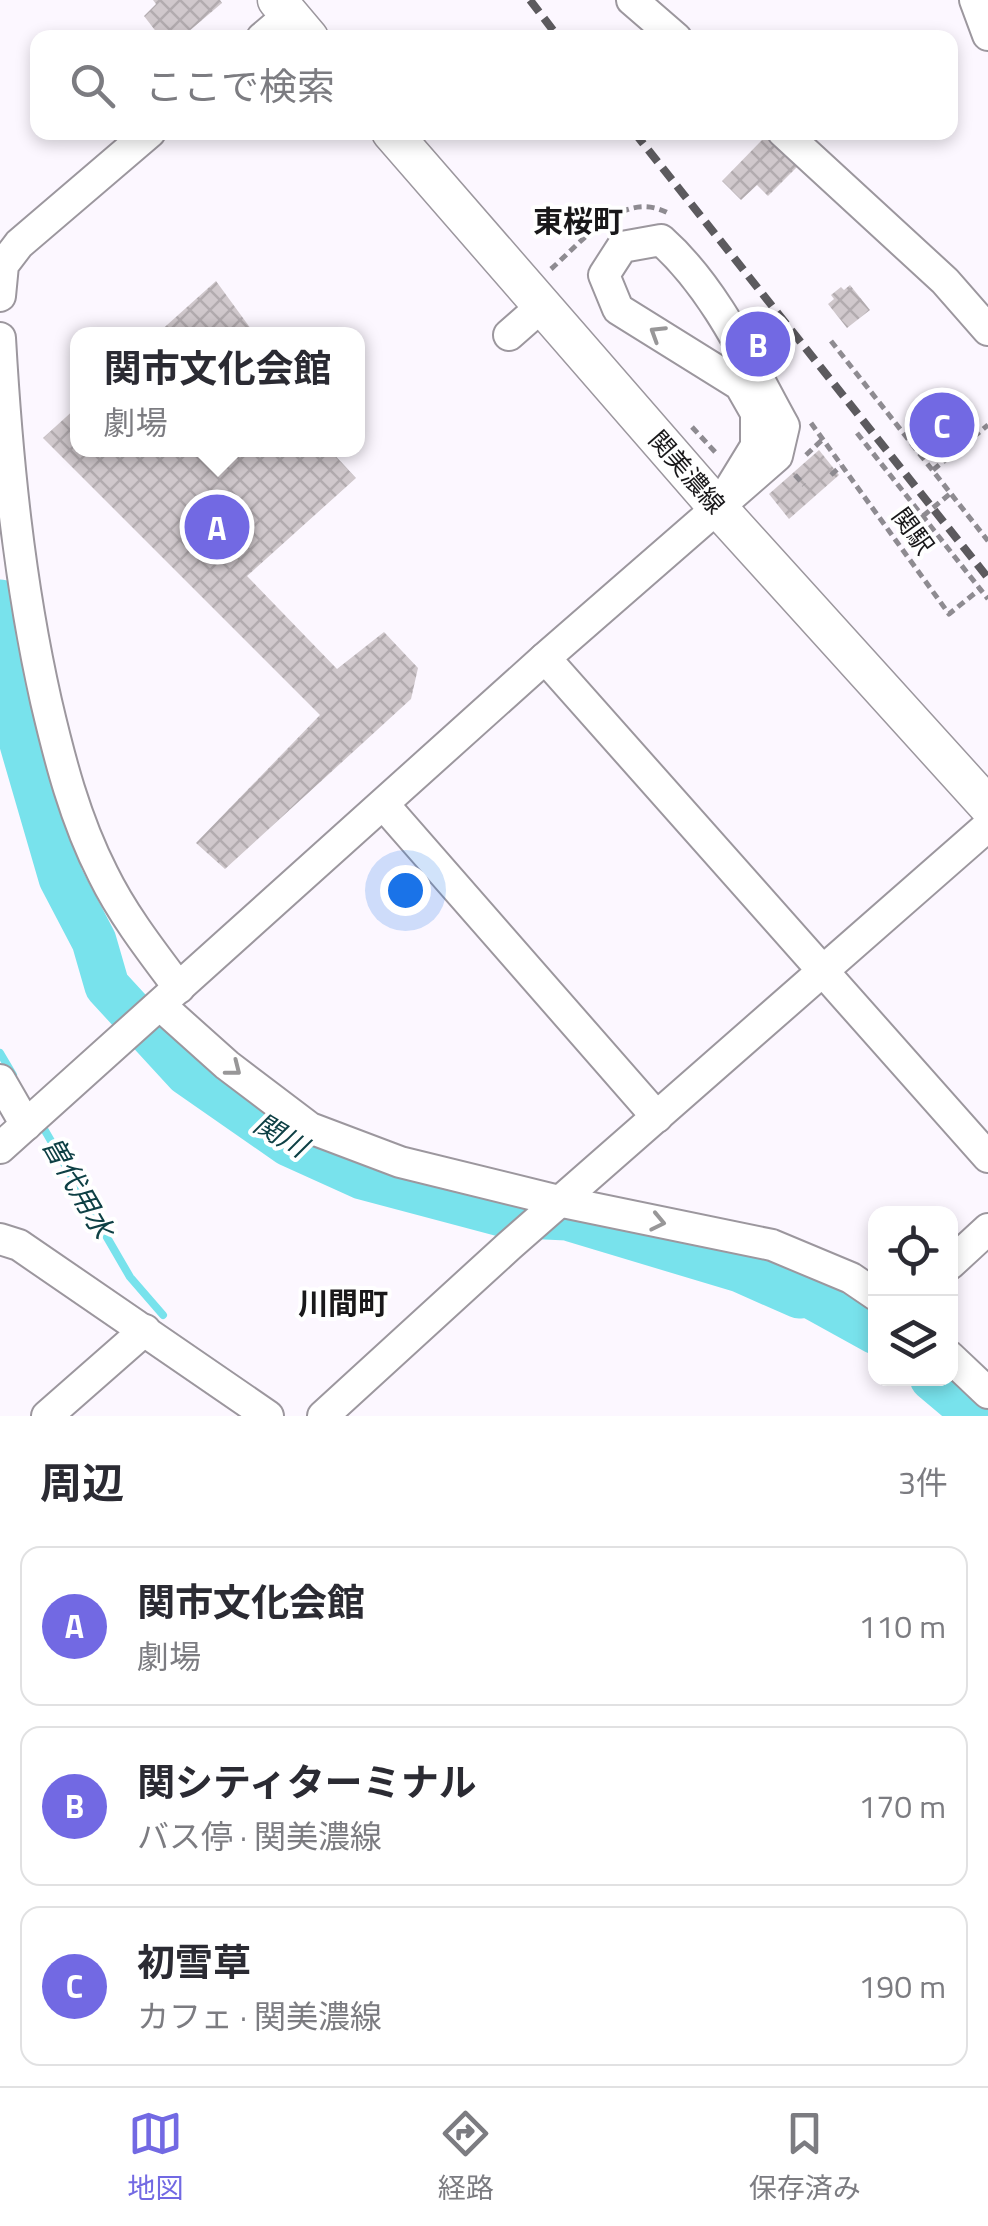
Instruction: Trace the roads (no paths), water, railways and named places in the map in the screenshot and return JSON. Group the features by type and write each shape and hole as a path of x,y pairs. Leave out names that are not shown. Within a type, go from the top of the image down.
{"main road":[{"name":"関美濃線","path":"398,140 718,508 988,806"}],"street":[{"path":"632,0 667,30"},
{"path":"975,0 988,35"},
{"path":"0,296 2,266 19,244 141,140"},
{"path":"792,140 945,280 988,330"},
{"path":"0,1148 544,658 718,508 777,456 784,426 688,264 661,240 622,247 604,275 618,309 740,386 756,412 756,446 718,508"},
{"path":"509,336 542,306"},
{"path":"0,338 8,469 31,635 64,781 103,875 170,997 227,1065 310,1128 400,1162 562,1203 772,1245 852,1278 868,1289"},
{"path":"544,658 988,1157"},
{"path":"384,805 657,1117"},
{"path":"323,1416 510,1246 988,826"},
{"path":"0,1080 26,1125"},
{"path":"0,1238 19,1245 268,1416"},
{"path":"47,1416 145,1330"},
{"path":"958,1365 988,1393"}],"waterway":[{"name":"関川","path":"0,602 13,713 61,878 94,941 107,986 187,1073 289,1144 362,1177 505,1215 567,1218 740,1270 799,1296 809,1295 868,1328"},
{"name":"曽代用水","path":"0,1053 13,1075"},
{"name":"曽代用水","path":"40,1122 130,1277 163,1315"},
{"name":"関川","path":"941,1386 977,1416"}],"railway":[{"path":"530,0 553,30"},
{"path":"640,140 988,578"}],"place":[{"name":"関シティターミナル","path":"758,344"},
{"name":"初雪草","path":"942,425"},
{"name":"関市文化会館","path":"217,527"}],"district":[{"name":"東桜町","path":"578,222"},
{"name":"川間町","path":"343,1304"}]}
